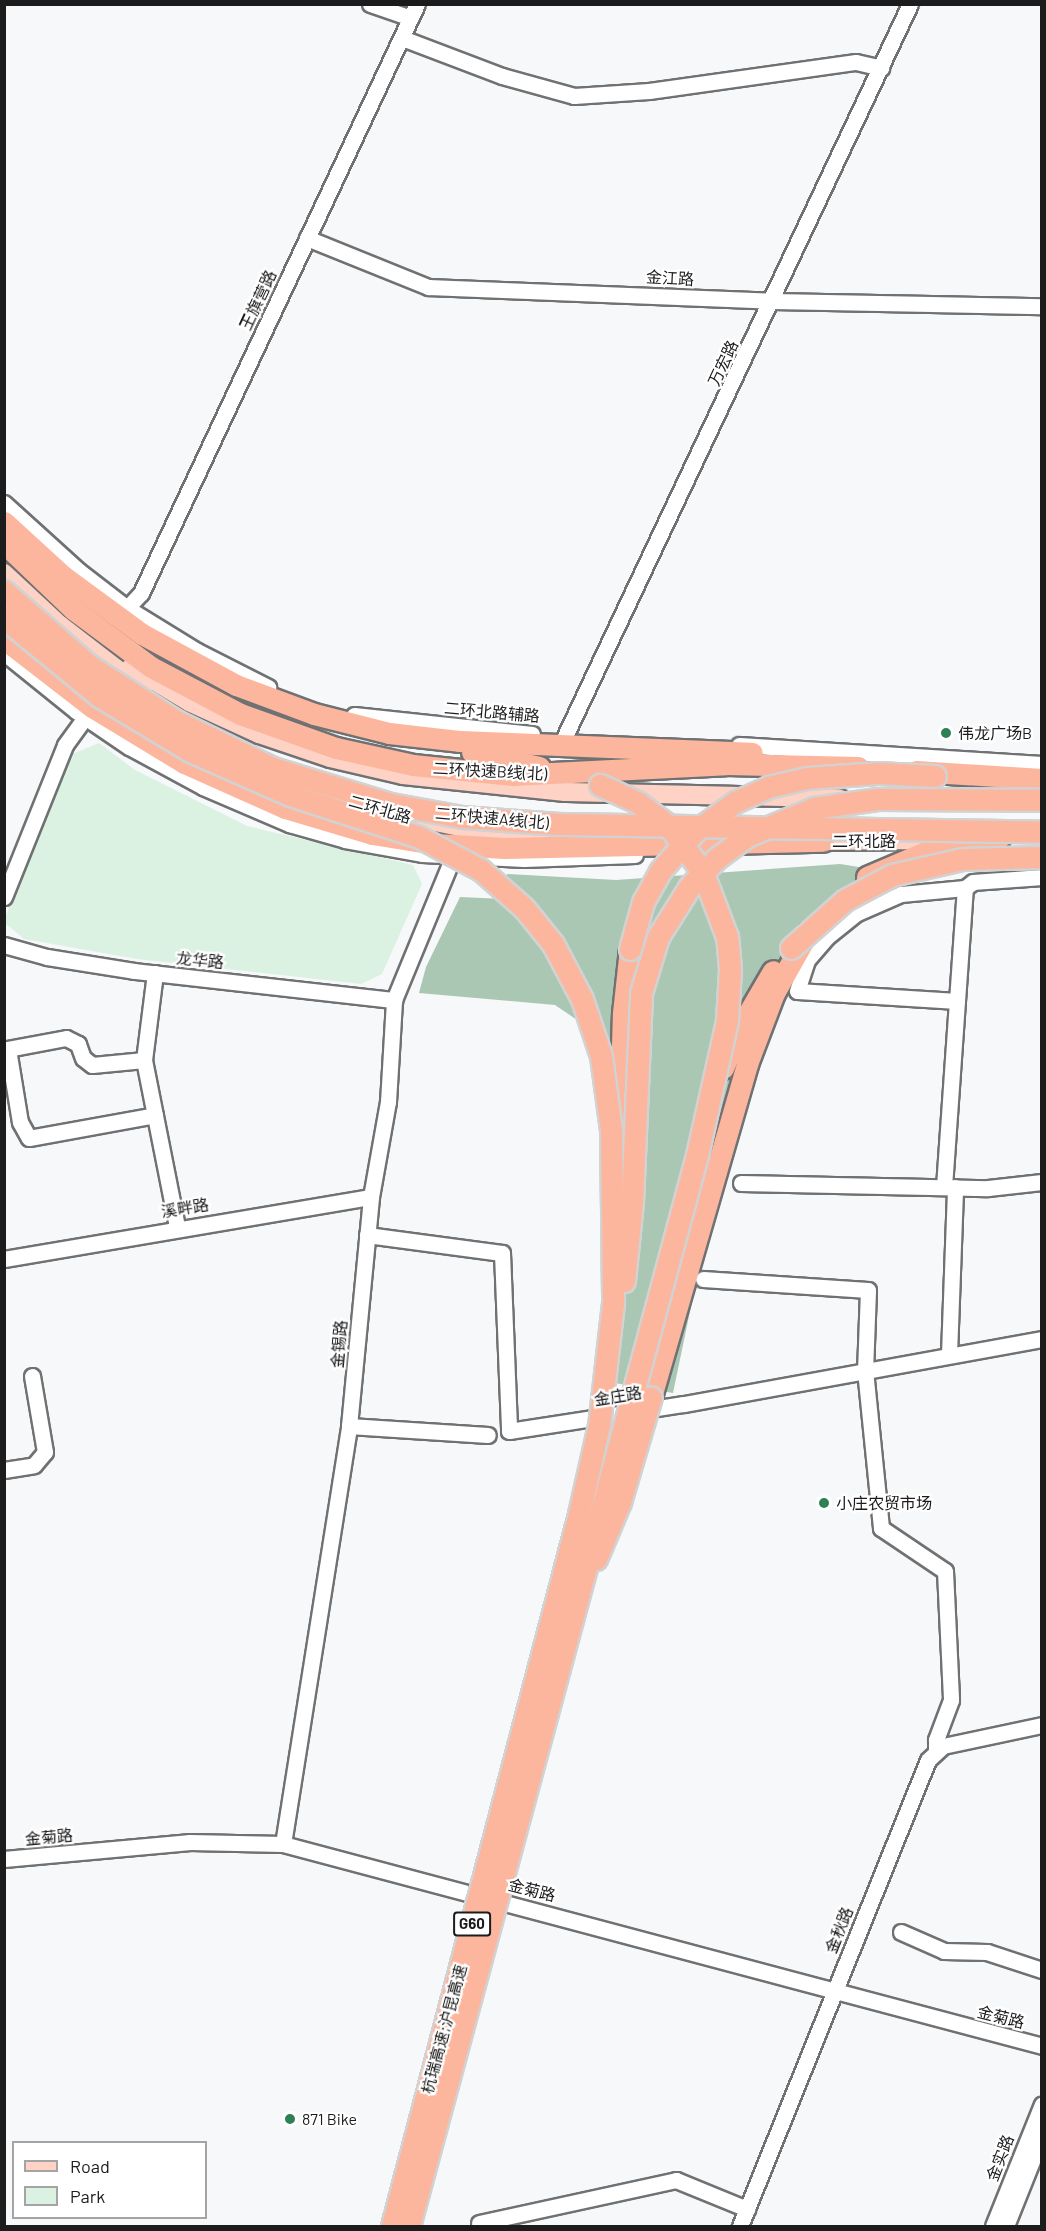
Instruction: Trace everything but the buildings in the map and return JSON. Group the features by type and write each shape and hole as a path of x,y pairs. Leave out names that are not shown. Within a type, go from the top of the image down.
{"highway":[{"path":"4,522 92,599 184,659 259,695 368,729 533,765 600,785 654,813 682,840 711,890 729,953 727,1021 704,1126"},
{"name":"二环快速B线(北)","path":"4,543 92,624 166,675 264,724 361,755 439,769 503,775 754,764 1041,781"},
{"name":"二环快速A线(北)","path":"4,591 90,666 176,721 281,771 391,804 462,817 551,824 1041,833"},
{"path":"4,618 78,681 158,734 274,789 432,843 481,870 524,908 572,978 601,1056 611,1130 613,1303"},
{"path":"4,639 62,687 176,759 260,798 359,831 423,843 494,848 823,841"},
{"path":"368,729 475,742 719,749 934,776"},
{"path":"559,1624 607,1372 613,1303 624,987 635,925 654,881 682,844 706,820 735,802 768,787 853,773 1041,781"},
{"path":"593,1455 629,1235 639,1004 654,948 675,906 707,867 738,842 773,822 807,810 877,799 1041,801"},
{"path":"559,1624 616,1512 747,1064 774,993 804,938 821,916 859,882 904,859 959,844 1041,833"},
{"path":"559,1624 704,1126 729,1052 756,997 791,948 829,912 860,890 908,869 962,859 1041,857"},
{"name":"杭瑞高速;沪昆高速","path":"392,2226 559,1624"},
{"name":"杭瑞高速;沪昆高速","path":"409,2226 559,1624"}],"main road":[{"path":"4,561 84,634 189,702 259,734 366,768 442,781 565,792 1041,801"},
{"name":"二环北路","path":"4,573 79,641 183,716 276,769 370,807 429,822 520,833 823,841 936,840 1041,833"}],"street":[{"path":"370,4 414,11"},
{"name":"万宏路","path":"565,736 910,4"},
{"name":"王旗营路","path":"127,608 141,593 414,11"},
{"path":"402,38 502,76 574,96 649,91 856,62 881,68"},
{"name":"金江路","path":"307,238 428,287 772,301 1041,306"},
{"name":"二环北路辅路","path":"4,502 80,572 127,608 227,668 322,707 410,723 565,736 877,751 1041,764"},
{"path":"4,653 85,717 179,775 268,816 362,844 453,857 600,857 823,841"},
{"path":"4,897 65,745 85,717"},
{"name":"金锡路","path":"283,1844 349,1426 371,1197 388,1102 394,1000 453,857"},
{"path":"957,1001 797,991 807,960 827,937 857,913 901,894 964,888 973,882 1041,877"},
{"path":"949,1354 950,1187 964,888"},
{"name":"龙华路","path":"4,945 47,957 155,973 394,1000"},
{"path":"155,973 144,1060 177,1227"},
{"path":"144,1060 92,1065 83,1058 75,1041 66,1038 8,1049 20,1122 29,1138 155,1115"},
{"path":"741,1183 988,1188 1041,1182"},
{"name":"溪畔路","path":"4,1259 177,1227 371,1197"},
{"name":"金庄路","path":"367,1235 502,1253 509,1431 684,1404 1041,1338"},
{"path":"704,1279 868,1290 865,1370"},
{"name":"金秋路","path":"740,2226 923,1772 936,1751 936,1740 951,1700 945,1571 881,1528 865,1370"},
{"path":"4,1470 34,1465 45,1452 32,1376"},
{"path":"349,1426 488,1435"},
{"path":"936,1751 966,1739 1041,1725"},
{"name":"金菊路","path":"4,1859 190,1842 283,1844 538,1909 832,1993 1041,2046"},
{"path":"901,1932 944,1951 998,1954 1041,1970"},
{"name":"金实路","path":"993,2226 1041,2104"},
{"name":"金实路","path":"1006,2226 1041,2136"},
{"path":"479,2223 676,2180 747,2209"}],"green space":[{"path":"99,743 135,770 247,826 413,865 422,884 382,974 361,984 137,959 24,939 5,923 5,918 72,754"},
{"path":"840,864 884,871 781,981 740,1071 673,1393 603,1381 599,1086 583,1024 555,1005 419,993 426,967 460,897 504,899 507,874 616,880"}],"place":[{"name":"伟龙广场B","path":"946,733"},
{"name":"小庄农贸市场","path":"824,1503"},
{"name":"871 Bike","path":"290,2119"}]}
